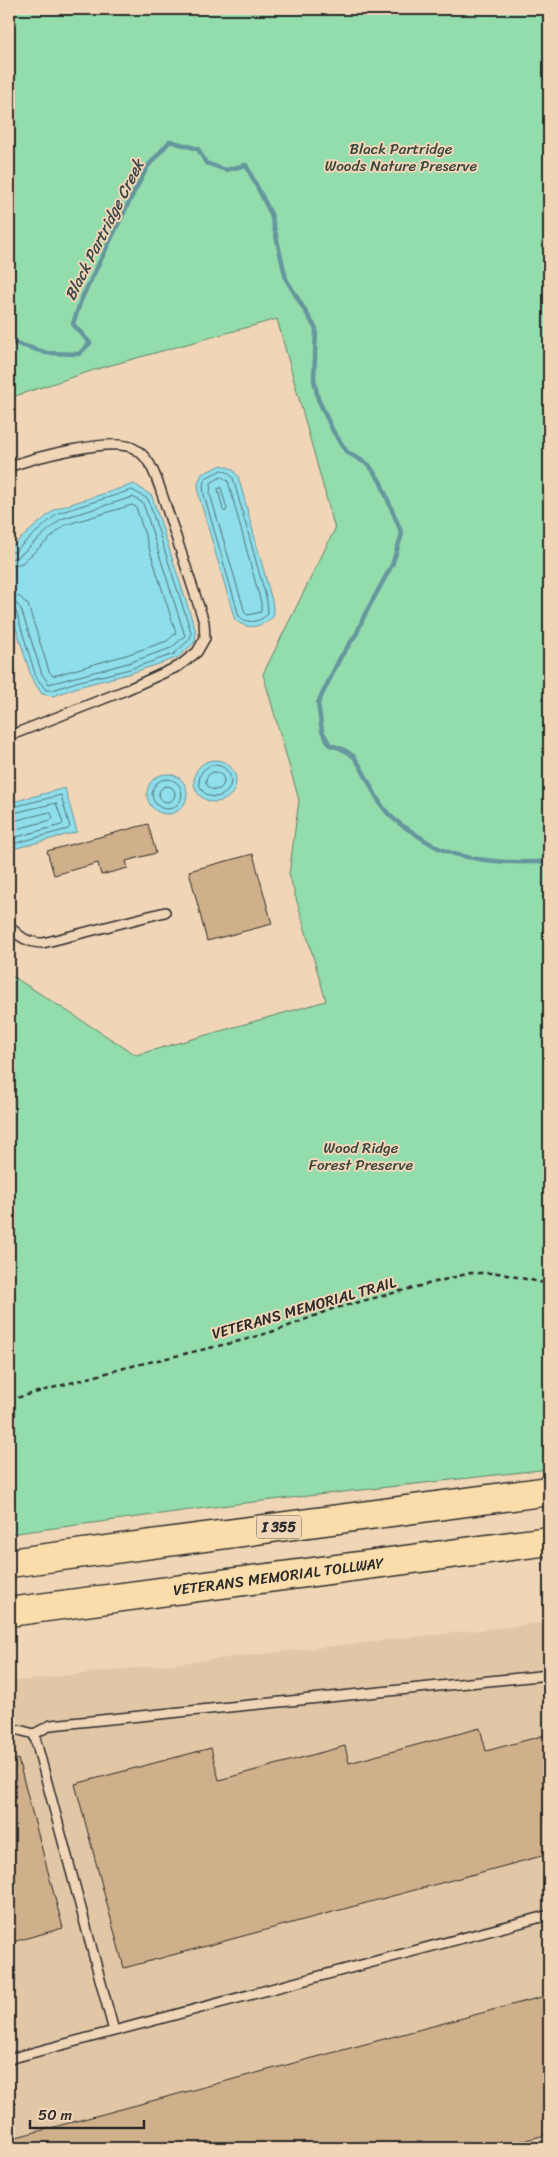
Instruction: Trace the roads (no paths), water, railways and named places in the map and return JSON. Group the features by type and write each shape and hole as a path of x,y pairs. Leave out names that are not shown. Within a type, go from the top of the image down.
{"highway":[{"name":"I 355","path":"9,1563 549,1491"},
{"name":"VETERANS MEMORIAL TOLLWAY","path":"9,1612 549,1541"}],"lane":[{"path":"9,467 33,458 81,448 112,445 132,447 143,455 153,467 204,622 205,638 197,652 179,666 126,690 9,736"},
{"path":"9,926 30,943 42,943 165,912"},
{"path":"9,1730 19,1730 34,1734 51,1724 549,1675"},
{"path":"34,1734 114,2031"},
{"path":"9,2059 549,1915"}],"water":[{"path":"222,465 232,469 238,476 272,601 274,616 260,625 245,626 235,620 199,496 198,483 202,474"},
{"path":"134,484 152,496 196,632 195,642 177,658 53,696 42,694 32,679 9,606 9,552 11,547 55,509"},
{"path":"215,760 230,766 236,781 230,796 215,802 200,796 194,781 200,766"},
{"path":"167,774 181,780 187,794 181,808 167,814 153,808 147,794 153,780"},
{"path":"65,788 77,832 9,850 9,803"}],"waterway":[{"name":"Black Partridge Creek","path":"9,341 47,353 79,354 90,343 73,324 81,300 148,166 170,141 198,149 206,163 226,170 246,165 271,214 286,279 316,329 314,379 318,399 333,431 347,452 369,465 380,481 402,534 392,565 364,616 357,633 340,658 318,703 322,731 330,745 345,750 356,759 388,814 400,824 432,844 455,854 482,860 510,862 549,861"}],"park label":[{"name":"Black Partridge Woods Nature Preserve","path":"401,158"},
{"name":"Wood Ridge Forest Preserve","path":"361,1156"}]}
